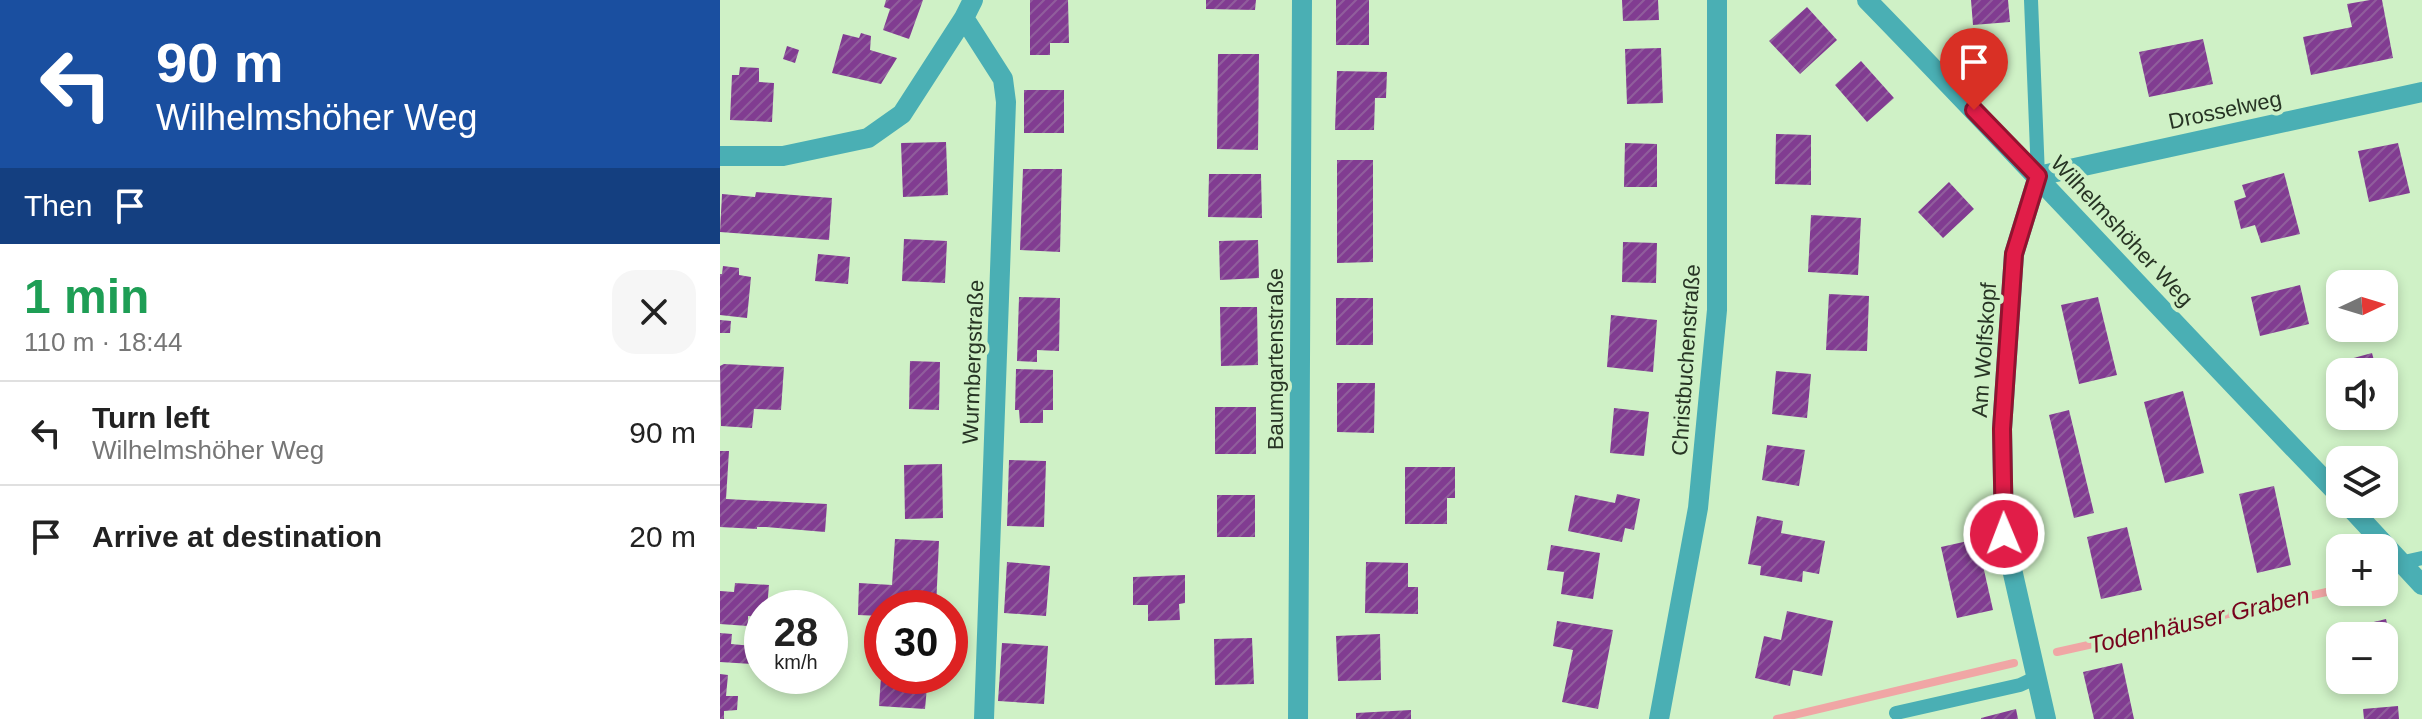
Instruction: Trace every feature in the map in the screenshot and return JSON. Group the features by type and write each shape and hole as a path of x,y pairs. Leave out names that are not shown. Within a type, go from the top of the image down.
{"street":[{"name":"Baumgartenstraße","path":"1298,719 1302,0"},
{"name":"Christbuchenstraße","path":"1659,719 1698,508 1717,310 1717,0"},
{"name":"Wilhelmshöher Weg","path":"1867,0 2326,482"},
{"path":"720,156 783,156 868,138 902,114 969,9"},
{"name":"Wurmbergstraße","path":"969,9 1003,79 1006,102 984,719"},
{"name":"Drosselweg","path":"2038,176 2422,92"},
{"name":"Am Wolfskopf","path":"2038,176 2014,254 2002,429 2004,534 2046,719"},
{"path":"2364,518 2413,560 2422,585"}],"lane":[{"path":"2031,0 2038,176"},
{"path":"1896,713 2020,685 2037,677"}],"building":[{"path":"886,0 923,0 909,39 883,30 890,9 884,7"},
{"path":"1030,0 1068,0 1069,43 1050,43 1050,55 1030,55"},
{"path":"1206,0 1256,0 1255,10 1206,9"},
{"path":"1336,0 1369,0 1369,45 1336,45"},
{"path":"1622,0 1658,0 1659,20 1623,21"},
{"path":"1971,0 2008,0 2010,22 1973,25"},
{"path":"2382,0 2393,58 2311,75 2303,37 2352,27 2347,4"},
{"path":"1807,7 1837,40 1800,74 1769,41"},
{"path":"861,33 871,36 870,50 897,58 881,84 832,73 843,34 859,38"},
{"path":"2203,39 2213,84 2149,97 2139,52"},
{"path":"787,46 799,50 795,63 783,59"},
{"path":"1661,48 1663,103 1627,104 1625,49"},
{"path":"1218,54 1259,54 1258,150 1217,149"},
{"path":"1861,61 1894,98 1867,122 1835,85"},
{"path":"740,67 759,68 759,82 774,83 772,122 730,120 732,75 739,75"},
{"path":"1337,71 1387,72 1386,98 1375,98 1374,130 1335,130"},
{"path":"1024,90 1064,90 1064,133 1024,133"},
{"path":"1776,134 1811,135 1811,185 1775,184"},
{"path":"946,142 948,195 903,197 901,143"},
{"path":"1625,143 1657,144 1657,187 1624,187"},
{"path":"2398,143 2410,193 2369,202 2358,151"},
{"path":"1337,160 1373,160 1373,262 1337,263"},
{"path":"1023,169 1062,169 1060,252 1020,250"},
{"path":"2284,173 2300,234 2261,243 2255,225 2241,229 2234,201 2246,197 2242,185"},
{"path":"1209,174 1261,174 1262,218 1208,217"},
{"path":"1949,182 1974,209 1943,238 1918,212"},
{"path":"756,192 832,198 829,240 720,232 722,194 755,197"},
{"path":"1811,215 1861,218 1858,275 1808,272"},
{"path":"904,239 947,241 945,283 902,281"},
{"path":"1258,240 1259,278 1220,280 1219,241"},
{"path":"1623,242 1657,243 1656,283 1622,282"},
{"path":"818,254 850,257 848,284 815,281"},
{"path":"723,266 739,268 739,275 751,277 747,318 720,315 720,274"},
{"path":"2300,285 2309,324 2260,336 2251,297"},
{"path":"1829,294 1869,296 1867,351 1826,350"},
{"path":"1019,297 1060,298 1059,351 1037,350 1037,362 1017,361"},
{"path":"2098,297 2117,375 2079,384 2061,305"},
{"path":"1336,298 1373,298 1373,345 1336,345"},
{"path":"1220,307 1257,307 1258,365 1221,366"},
{"path":"1611,315 1657,320 1653,372 1607,367"},
{"path":"720,320 731,321 730,333 720,333"},
{"path":"2372,353 2373,358 2354,358"},
{"path":"910,361 940,362 939,410 909,409"},
{"path":"720,366 784,367 781,410 754,409 752,428 721,426"},
{"path":"1016,369 1053,370 1053,410 1043,410 1043,423 1020,423 1019,410 1015,410"},
{"path":"1776,371 1811,374 1807,418 1772,414"},
{"path":"1337,383 1375,383 1374,433 1337,432"},
{"path":"2183,391 2204,473 2165,483 2144,402"},
{"path":"1215,407 1256,407 1256,454 1215,454"},
{"path":"1614,408 1649,412 1644,456 1610,453"},
{"path":"2069,410 2094,513 2074,518 2049,415"},
{"path":"1767,445 1805,450 1799,486 1762,480"},
{"path":"720,451 729,451 726,499 827,504 825,532 720,527"},
{"path":"1009,460 1046,461 1044,527 1007,526"},
{"path":"942,464 943,518 905,519 904,465"},
{"path":"1405,467 1455,467 1455,498 1447,498 1447,524 1405,524"},
{"path":"2274,486 2291,565 2257,573 2239,494"},
{"path":"1617,494 1640,499 1634,530 1625,528 1622,542 1568,531 1575,495 1615,503"},
{"path":"1217,495 1255,495 1255,537 1217,537"},
{"path":"1757,516 1783,521 1781,533 1825,541 1819,574 1803,571 1802,582 1760,575 1761,566 1748,564"},
{"path":"2127,527 2142,590 2101,599 2087,537"},
{"path":"895,539 939,541 937,590 864,590 864,615 858,615 859,583 892,585"},
{"path":"1977,539 1993,610 1957,618 1941,547"},
{"path":"1551,545 1600,553 1593,599 1561,594 1564,572 1547,570"},
{"path":"1007,562 1050,566 1046,616 1004,613"},
{"path":"1366,562 1408,563 1408,587 1418,587 1418,614 1365,613"},
{"path":"1185,575 1185,603 1179,604 1180,620 1148,621 1148,605 1133,605 1133,577"},
{"path":"735,583 769,585 769,590 744,590 744,626 720,624 720,591 734,592"},
{"path":"1787,611 1833,621 1822,676 1793,670 1790,686 1755,678 1764,636 1781,640"},
{"path":"1557,621 1613,630 1598,709 1562,702 1573,650 1553,646"},
{"path":"720,633 732,634 731,644 744,645 744,664 720,662"},
{"path":"1380,634 1381,680 1338,681 1336,636"},
{"path":"1252,638 1254,684 1215,685 1214,639"},
{"path":"1002,643 1048,646 1044,704 998,701"},
{"path":"2122,663 2134,719 2094,719 2083,672"},
{"path":"720,674 728,675 726,696 738,696 737,710 724,711 724,719 720,719"},
{"path":"880,694 926,694 925,709 879,706"},
{"path":"2398,706 2399,719 2364,719 2363,709"},
{"path":"2016,709 2018,719 1981,719 1981,718"},
{"path":"1411,710 1411,719 1356,719 1356,713"}],"waterway":[{"name":"Todenhäuser Graben","path":"2057,652 2326,592"},
{"name":"Todenhäuser Graben","path":"1777,719 2014,663"}],"route":[{"path":"1974,110 2038,176 2014,254 2002,429 2004,534"}]}
